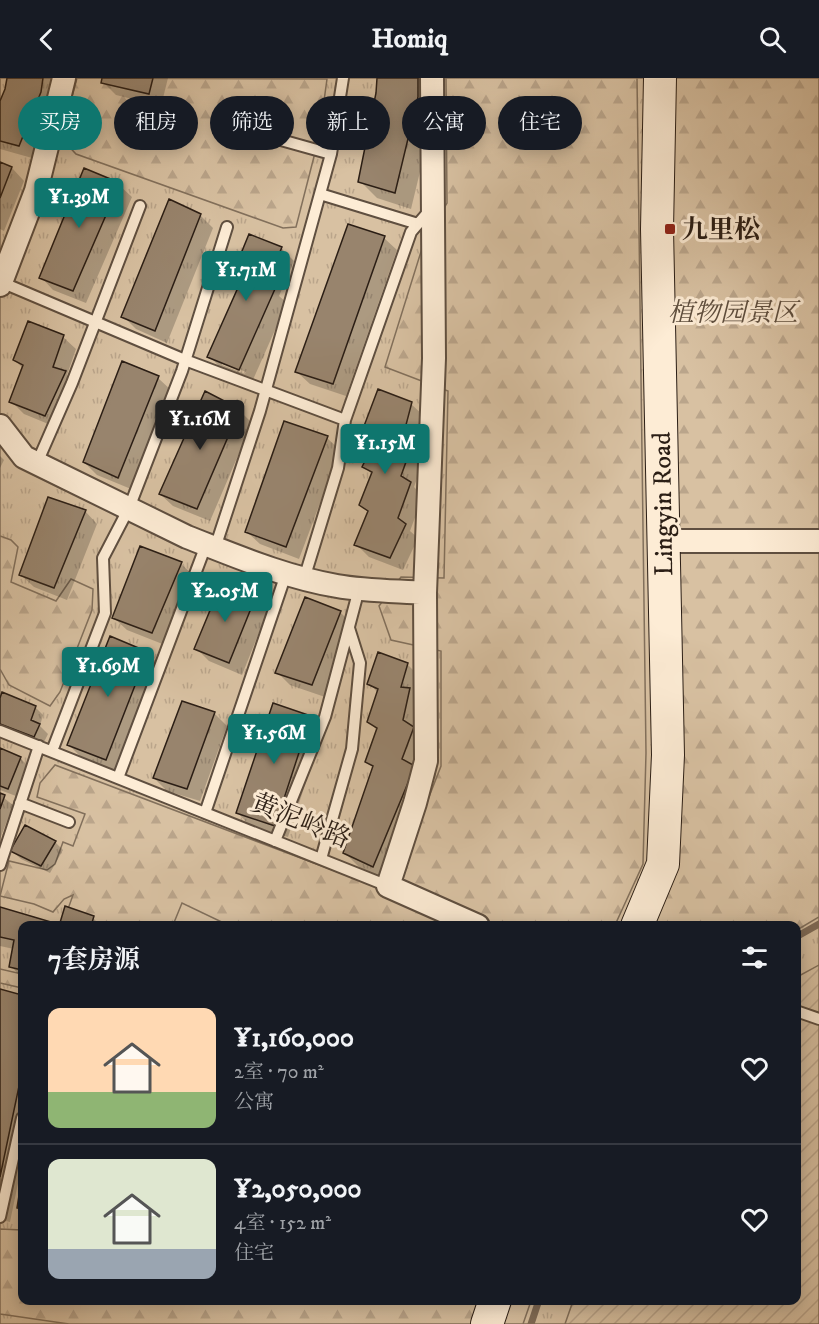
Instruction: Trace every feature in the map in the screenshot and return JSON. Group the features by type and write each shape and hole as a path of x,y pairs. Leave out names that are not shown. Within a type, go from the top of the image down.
{"main road":[{"name":"Lingyin Road","path":"639,921 663,864 668,755 657,229 660,78"},
{"path":"487,1324 493,1305"}],"street":[{"path":"1,284 36,191 64,78"},
{"path":"388,886 426,761 424,593 434,358 425,216 432,78"},
{"path":"0,426 24,457 210,546 271,570 337,586 424,593"},
{"path":"663,541 819,541"},
{"name":"黄泥岭路","path":"388,886 467,921"}],"lane":[{"path":"118,778 210,546 266,391 331,154 343,78"},
{"path":"294,144 331,154"},
{"path":"205,813 338,468 345,420 411,232 425,216 320,194"},
{"path":"37,463 96,322 140,206"},
{"path":"52,751 105,613 103,558 129,508 185,360 227,227"},
{"path":"1,284 185,360 345,420"},
{"path":"275,841 325,717 359,588"},
{"path":"321,859 352,749 360,663 349,627"},
{"name":"黄泥岭路","path":"0,731 388,886"},
{"path":"0,865 39,746"},
{"path":"20,803 69,822"},
{"path":"801,1013 819,1019"},
{"path":"0,1217 18,1136"}],"green space":[{"name":"植物园景区","path":"0,78 819,78 819,1324 0,1324"},
{"path":"77,78 327,79 325,96 306,96 306,150 316,150 296,227 283,228 76,154 72,150 102,150 102,96 72,96"},
{"path":"446,78 637,78 646,753 643,864 617,921 220,921 182,903 175,921 64,921 73,895 64,899 53,912 34,904 0,896 9,861 47,870 55,864 63,842 73,846 85,814 37,797 40,783 55,765 372,885 406,856 441,766 441,651 391,640 379,606 401,577 444,578 448,391 385,367 424,242 447,203 447,150 486,150 486,96 446,96"},
{"name":"植物园景区","path":"673,78 819,78 819,533 677,533 668,318"},
{"path":"0,536 11,540 18,547 11,582 56,601 71,579 93,589 92,610 60,692 50,706 9,685 0,669"},
{"path":"680,547 819,547 819,917 801,928 801,921 646,921 671,555"},
{"path":"819,965 819,1324 565,1324 572,1305 801,1305 801,975"},
{"path":"0,969 18,973 18,987 0,983"},
{"path":"0,1229 18,1230 18,1305 477,1305 471,1324 69,1324 0,1314"},
{"path":"505,1305 530,1305 523,1324 498,1324"}],"building":[{"path":"7,78 43,78 39,96 18,96 18,146 0,141 0,101"},
{"path":"102,78 153,78 149,94 101,83"},
{"path":"377,78 418,78 418,96 402,96 402,150 405,150 395,193 358,182 364,150 390,150 390,96 375,96"},
{"path":"0,162 12,167 0,198"},
{"path":"84,168 120,183 73,291 39,278"},
{"path":"169,199 201,214 155,331 121,317"},
{"path":"348,224 385,236 333,384 295,372"},
{"path":"249,234 282,247 266,285 275,289 239,370 207,357 240,283 231,278"},
{"path":"28,321 64,335 53,367 66,371 45,416 9,402 23,365 13,360"},
{"path":"122,361 159,376 118,478 83,462"},
{"path":"378,389 412,402 402,440 412,445 401,476 411,482 398,518 406,524 390,558 354,545 368,511 359,505 372,472 362,467 379,433 364,426"},
{"path":"205,391 240,409 197,509 159,494"},
{"path":"284,421 328,436 286,547 245,532"},
{"path":"48,497 86,510 54,588 19,575"},
{"path":"140,546 182,562 152,633 112,618"},
{"path":"221,584 256,596 229,663 194,649"},
{"path":"305,597 341,611 312,685 275,673"},
{"path":"110,636 148,652 106,760 67,745"},
{"path":"378,652 408,663 401,687 410,688 403,720 414,727 402,759 415,766 373,867 343,853 373,766 365,762 377,728 367,722 378,689 367,684"},
{"path":"2,692 36,706 31,720 40,724 34,737 0,724"},
{"path":"182,701 215,712 187,789 153,778"},
{"path":"273,703 311,716 275,826 236,813"},
{"path":"0,748 21,757 8,789 0,786"},
{"path":"0,793 5,795 0,809"},
{"path":"25,825 56,841 41,866 10,851"},
{"path":"65,906 94,916 92,921 60,921"},
{"path":"0,907 48,921 18,921 18,969 9,967 14,940 0,937"},
{"path":"0,989 18,994 18,1091 0,1177"}],"waterway":[{"path":"801,934 819,924"},
{"path":"531,1324 537,1305"}],"place":[{"name":"九里松","path":"670,229"}]}
